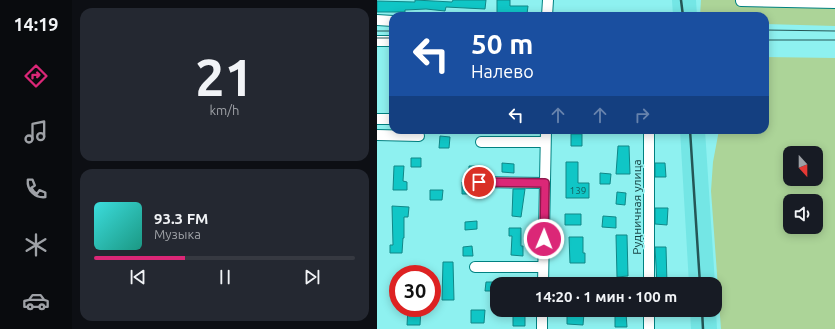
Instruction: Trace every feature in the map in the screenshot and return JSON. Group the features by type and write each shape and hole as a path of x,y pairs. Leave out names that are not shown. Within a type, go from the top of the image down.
{"street":[{"path":"547,12 548,0"},
{"path":"741,1 835,2"},
{"path":"377,20 389,20"},
{"path":"377,41 389,41"},
{"path":"377,119 389,119"},
{"path":"543,277 546,134"},
{"name":"Рудничная улица","path":"649,134 649,277"},
{"path":"377,135 419,136"},
{"path":"481,142 545,142"},
{"path":"479,182 545,183"},
{"path":"475,267 543,267"},
{"path":"542,329 543,317"},
{"path":"649,317 649,329"}],"shaded area":[{"path":"672,0 696,0 697,12 673,12"},
{"path":"680,134 705,134 715,277 689,277"},
{"path":"690,317 716,317 717,329 691,329"}],"green space":[{"path":"701,0 835,0 835,26 769,24 769,12 700,12"},
{"path":"769,57 835,58 835,329 721,329 722,277 717,277 711,191 713,162 718,134 769,134"}],"building":[{"path":"415,0 452,2 453,0 486,0 485,9 446,7 445,11 426,9 405,10 405,12 377,12 377,1 415,2"},
{"path":"497,0 510,0 510,6 528,6 527,12 497,12"},
{"path":"571,134 582,134 582,146 571,146"},
{"path":"440,136 450,137 449,148 439,148"},
{"path":"618,146 629,146 630,174 616,174"},
{"path":"411,158 421,158 421,167 411,167"},
{"path":"566,162 578,162 578,183 589,183 589,198 566,198"},
{"path":"502,163 514,164 514,173 502,172"},
{"path":"655,163 665,163 666,177 655,177"},
{"path":"394,166 404,166 403,181 407,182 407,190 393,190"},
{"path":"469,166 478,166 478,174 476,174 473,182 476,187 475,194 462,194 462,182 469,182"},
{"path":"600,173 611,174 610,184 600,184"},
{"path":"513,189 525,189 521,217 512,216"},
{"path":"430,190 443,190 442,200 430,200"},
{"path":"617,192 626,193 625,205 616,204"},
{"path":"392,206 409,207 408,217 404,217 402,253 390,253 390,245 393,245"},
{"path":"655,208 668,208 667,225 655,224"},
{"path":"565,214 581,214 581,225 565,225"},
{"path":"603,216 616,217 616,228 602,227"},
{"path":"477,221 477,229 465,230 465,222"},
{"path":"509,228 521,228 521,246 523,246 523,256 511,255 512,236 509,236"},
{"path":"616,235 627,235 628,276 617,277"},
{"path":"569,237 583,237 583,253 585,253 585,263 570,263"},
{"path":"472,246 473,256 463,256 463,247"},
{"path":"655,247 666,247 667,277 657,277"},
{"path":"443,262 453,262 454,300 442,300"},
{"path":"486,282 490,282 490,291 485,291"},
{"path":"471,310 485,310 484,323 471,323"},
{"path":"407,317 420,317 420,325 407,325"},
{"path":"513,317 525,317 525,326 513,326"},
{"path":"567,317 584,317 583,325 567,324"},
{"path":"615,317 626,317 627,327 615,327"}],"tram line":[{"path":"769,30 835,31"},
{"path":"377,31 389,31"},
{"path":"377,38 389,38"},
{"path":"769,40 835,40"}],"railway":[{"path":"681,0 682,12"},
{"path":"690,134 700,277"},
{"path":"702,317 703,329"}],"route":[{"path":"479,182 545,183 544,239"}]}
